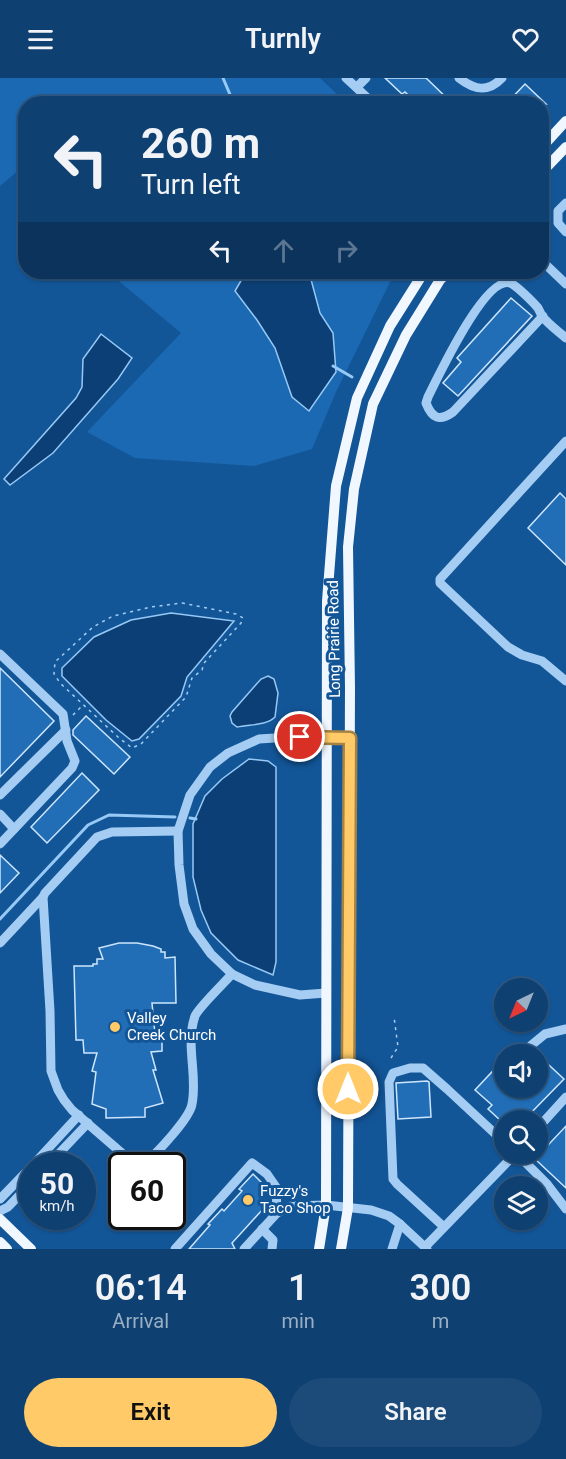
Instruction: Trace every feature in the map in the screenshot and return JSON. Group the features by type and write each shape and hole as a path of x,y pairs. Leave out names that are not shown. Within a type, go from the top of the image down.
{"main road":[{"path":"549,139 566,121"},
{"path":"549,165 566,147"},
{"name":"Long Prairie Road","path":"319,1249 326,1205 327,601 336,486 357,398 390,326 420,279"},
{"name":"Long Prairie Road","path":"341,1249 348,1208 350,738 348,547 354,489 374,404 406,335 441,279"},
{"path":"327,738 350,738"},
{"path":"0,1220 31,1249"},
{"path":"0,1242 8,1249"}],"street":[{"path":"346,78 366,96"},
{"path":"357,87 366,78"},
{"path":"459,78 469,86 483,89 497,83 500,79"},
{"path":"566,203 558,211 558,223 566,232"},
{"path":"549,268 566,284"},
{"path":"543,316 453,412 440,418 433,415 426,403 428,397 466,323 500,284 508,282 513,285 566,338"},
{"path":"566,441 440,579 440,583 508,647 522,655 543,661 566,681"},
{"path":"0,654 63,714 67,741 75,761 72,768 0,843"},
{"path":"0,795 65,727"},
{"path":"326,993 300,995 255,985 232,974 210,954 193,929 184,904 179,866 178,831 190,795 210,767 228,753 259,739 327,738"},
{"path":"0,814 14,829"},
{"path":"0,943 97,837 112,832 178,831"},
{"path":"43,897 51,1071 64,1100 72,1110 131,1161 146,1162 155,1155 192,1107 190,1045 196,1014 232,974"},
{"path":"533,1044 545,1034 566,1029"},
{"path":"444,1227 393,1179 388,1082 393,1073 410,1068 423,1068 494,1133"},
{"path":"548,1117 566,1097"},
{"path":"45,1152 79,1115"},
{"path":"60,1152 88,1123"},
{"path":"175,1249 252,1163 267,1174 276,1187 277,1213"},
{"path":"244,1249 277,1213 291,1206 326,1205 377,1212 389,1216 426,1248 506,1164"},
{"path":"526,1164 547,1184 566,1209"},
{"path":"0,1199 18,1180"},
{"path":"0,1211 8,1207 18,1197"},
{"path":"392,1249 400,1224"},
{"path":"262,1229 273,1240 272,1249"}],"path":[{"path":"182,603 236,614 243,618 204,663 202,670 192,678 186,698 141,744 132,748 82,705 54,674 55,662 93,627 113,616 151,607 182,603"},
{"path":"65,727 82,705"},
{"path":"391,1058 398,1047 394,1017"}],"shaded area":[{"path":"0,78 320,78 339,96 18,96 18,171 0,186"},
{"path":"116,279 393,279 336,392 312,449 254,466 135,458 87,432 181,333"},
{"path":"242,279 311,279 320,313 333,333 336,372 309,411 292,397 275,348 235,291"},
{"path":"101,334 132,358 118,379 53,453 10,485 4,479 76,398 82,387 83,359"},
{"path":"171,613 234,621 187,677 181,696 139,739 132,741 106,720 62,676 62,668 94,637 131,620"},
{"path":"268,676 274,679 278,693 275,717 262,723 237,727 232,723 230,716 232,712 261,679"},
{"path":"249,759 268,761 276,767 276,962 273,975 238,960 211,933 201,910 193,877 193,824 205,796 222,779"}],"building":[{"path":"385,78 426,78 445,96 409,96 405,92 402,94"},
{"path":"525,84 538,96 514,96"},
{"path":"511,298 532,316 458,396 443,383 461,362 457,358"},
{"path":"560,493 566,499 566,565 528,528"},
{"path":"0,668 54,721 0,777"},
{"path":"86,716 130,757 114,774 73,735 73,730"},
{"path":"82,773 99,790 47,843 31,827"},
{"path":"0,855 19,873 0,893"},
{"name":"Valley Creek Church","path":"119,943 153,946 165,952 165,958 175,957 176,1003 152,1003 155,1034 162,1034 162,1051 151,1052 156,1070 153,1070 163,1103 145,1108 145,1117 106,1118 106,1109 92,1104 96,1072 92,1071 97,1053 84,1053 83,1040 76,1040 74,966 97,964 97,959 103,959 99,948"},
{"path":"548,1064 564,1079 548,1095"},
{"path":"494,1070 494,1098 545,1098 534,1110 494,1110 494,1114 488,1109 492,1105 475,1090"},
{"path":"429,1082 431,1117 398,1119 396,1083"},
{"path":"566,1126 566,1188 540,1164 548,1164 548,1145"},
{"path":"253,1174 267,1188 262,1193 263,1209 232,1243 235,1249 189,1249 210,1225 208,1224 222,1209 224,1211 242,1191 239,1189"}],"waterway":[{"path":"223,78 231,96"},
{"path":"333,366 352,377"},
{"path":"0,919 88,825 109,815 175,817"},
{"path":"190,818 196,819"}],"place":[{"name":"Valley Creek Church","path":"115,1027"},
{"name":"Fuzzy's Taco Shop","path":"248,1200"}],"route":[{"path":"300,737 350,738 348,1089"}]}
